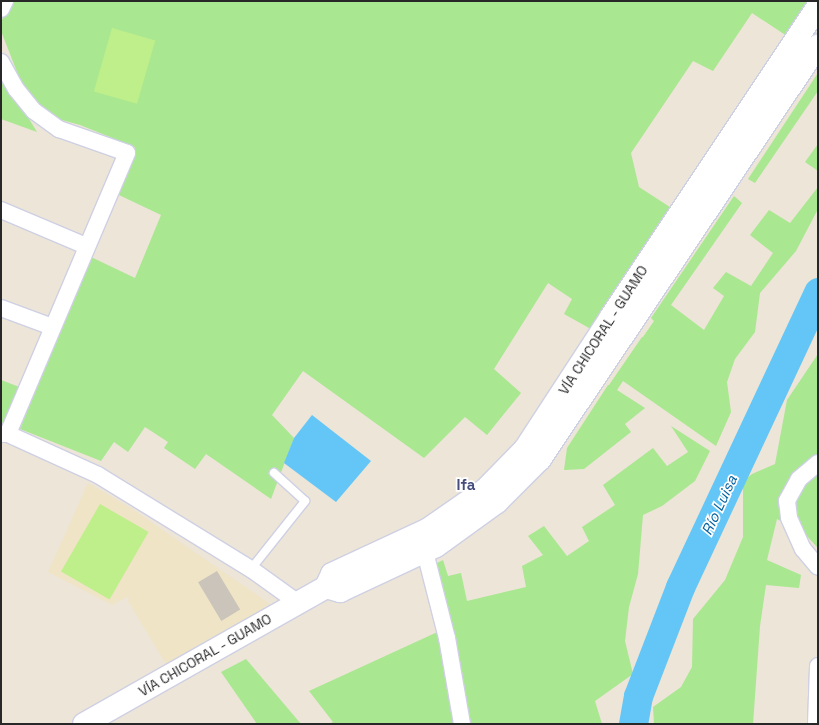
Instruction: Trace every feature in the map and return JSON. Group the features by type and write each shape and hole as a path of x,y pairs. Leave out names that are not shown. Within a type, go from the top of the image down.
{"street":[{"path":"1,9 5,1"},
{"name":"VÍA CHICORAL - GUAMO","path":"84,724 297,602 326,587 340,591 430,543 497,502 540,459 551,445 558,414 716,178 818,7"},
{"name":"VÍA CHICORAL - GUAMO","path":"716,178 818,46"},
{"path":"1,62 16,89 34,111 58,129 127,153 5,434 98,475 251,569 297,602"},
{"path":"1,210 86,246"},
{"path":"1,308 52,327"},
{"path":"818,463 799,479 787,501 789,518 803,549 818,567"},
{"path":"430,543 462,724"},
{"path":"816,724 818,666"}],"lane":[{"path":"251,569 305,501 274,474"}],"shaded area":[{"path":"88,483 132,509 270,604 167,666 128,601 129,596 112,605 48,572"}],"green space":[{"path":"11,1 814,1 790,38 752,13 713,71 693,61 631,153 639,187 676,211 598,333 564,314 572,299 548,283 494,369 521,393 487,435 465,417 424,458 303,371 272,415 294,438 271,499 206,454 195,469 164,448 168,442 145,427 128,452 114,442 101,461 20,429 91,257 135,278 161,215 119,195 135,147 80,125 58,119 37,104 19,77 1,31 1,22"},
{"path":"112,28 155,40 137,104 94,91"},
{"path":"1,73 37,132 1,119"},
{"path":"818,73 818,91 755,183 748,179"},
{"path":"818,144 818,171 805,162"},
{"path":"818,187 818,209 796,251 760,293 755,332 735,359 727,382 731,412 716,446 623,381 617,390 645,408 625,424 631,432 584,469 564,470 567,448 608,385 654,321 651,318 734,196 742,203 671,305 704,330 724,296 713,288 726,272 751,286 773,253 750,235 769,210 790,223"},
{"path":"818,354 818,548 805,534 777,519 767,560 801,575 799,588 766,585 760,626 753,724 654,724 653,707 681,687 692,667 693,619 725,580 743,537 743,481 752,474 775,464 787,400"},
{"path":"1,380 22,388 5,428 1,428"},
{"path":"671,426 710,451 695,481 662,506 643,515 638,574 629,607 625,641 633,674 595,701 602,724 329,724 333,722 309,691 444,629 425,569 443,560 448,576 461,573 467,601 526,587 522,566 543,555 528,536 544,526 567,556 589,541 582,527 615,505 603,485 653,448 667,466 688,452"},
{"path":"100,504 148,532 109,600 61,572"},
{"path":"246,659 301,724 257,724 221,672"}],"water":[{"path":"312,415 371,461 336,502 284,463 294,438"}],"building":[{"path":"217,571 240,610 221,621 198,582"}],"waterway":[{"name":"Río Luisa","path":"633,724 638,696 680,587 818,292"}],"district":[{"name":"Ifa","path":"466,485"}]}
